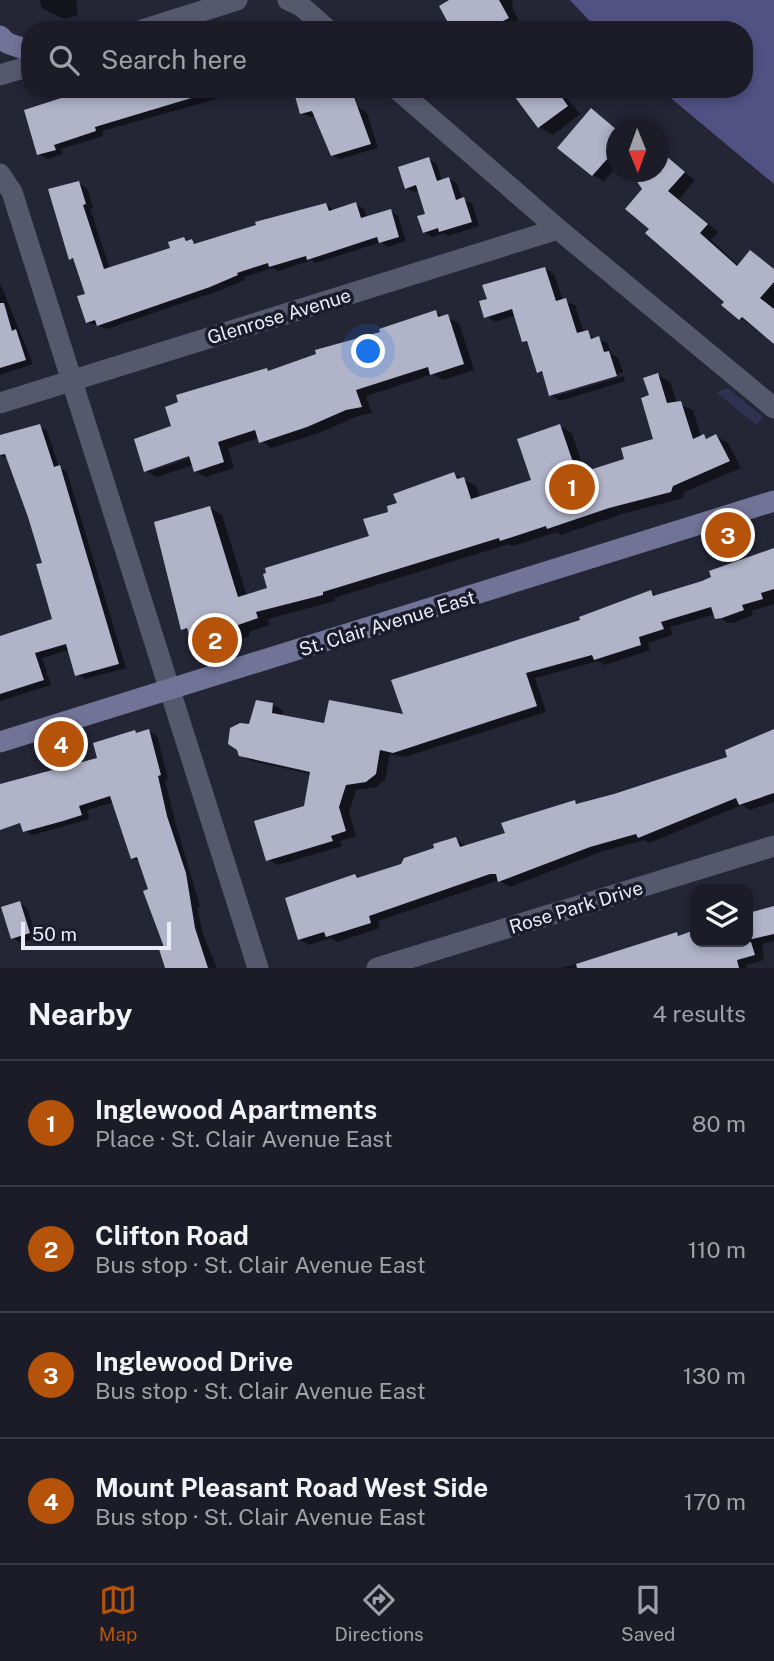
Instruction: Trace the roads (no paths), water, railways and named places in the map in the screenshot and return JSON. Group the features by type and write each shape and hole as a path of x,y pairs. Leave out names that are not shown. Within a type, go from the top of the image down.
{"main road":[{"path":"0,36 7,43 21,48"},
{"name":"St. Clair Avenue East","path":"0,742 171,691 774,501"}],"street":[{"path":"170,21 237,0"},
{"path":"288,0 301,6 318,21"},
{"path":"0,75 21,68"},
{"path":"407,98 558,229 774,408"},
{"path":"0,174 12,192 258,968"},
{"name":"Glenrose Avenue","path":"0,404 558,229"},
{"name":"Rose Park Drive","path":"377,968 774,846"}],"place":[{"name":"Inglewood Apartments","path":"572,487"},
{"name":"Inglewood Drive","path":"728,535"},
{"name":"Clifton Road","path":"215,640"},
{"name":"Mount Pleasant Road West Side","path":"61,744"}]}
